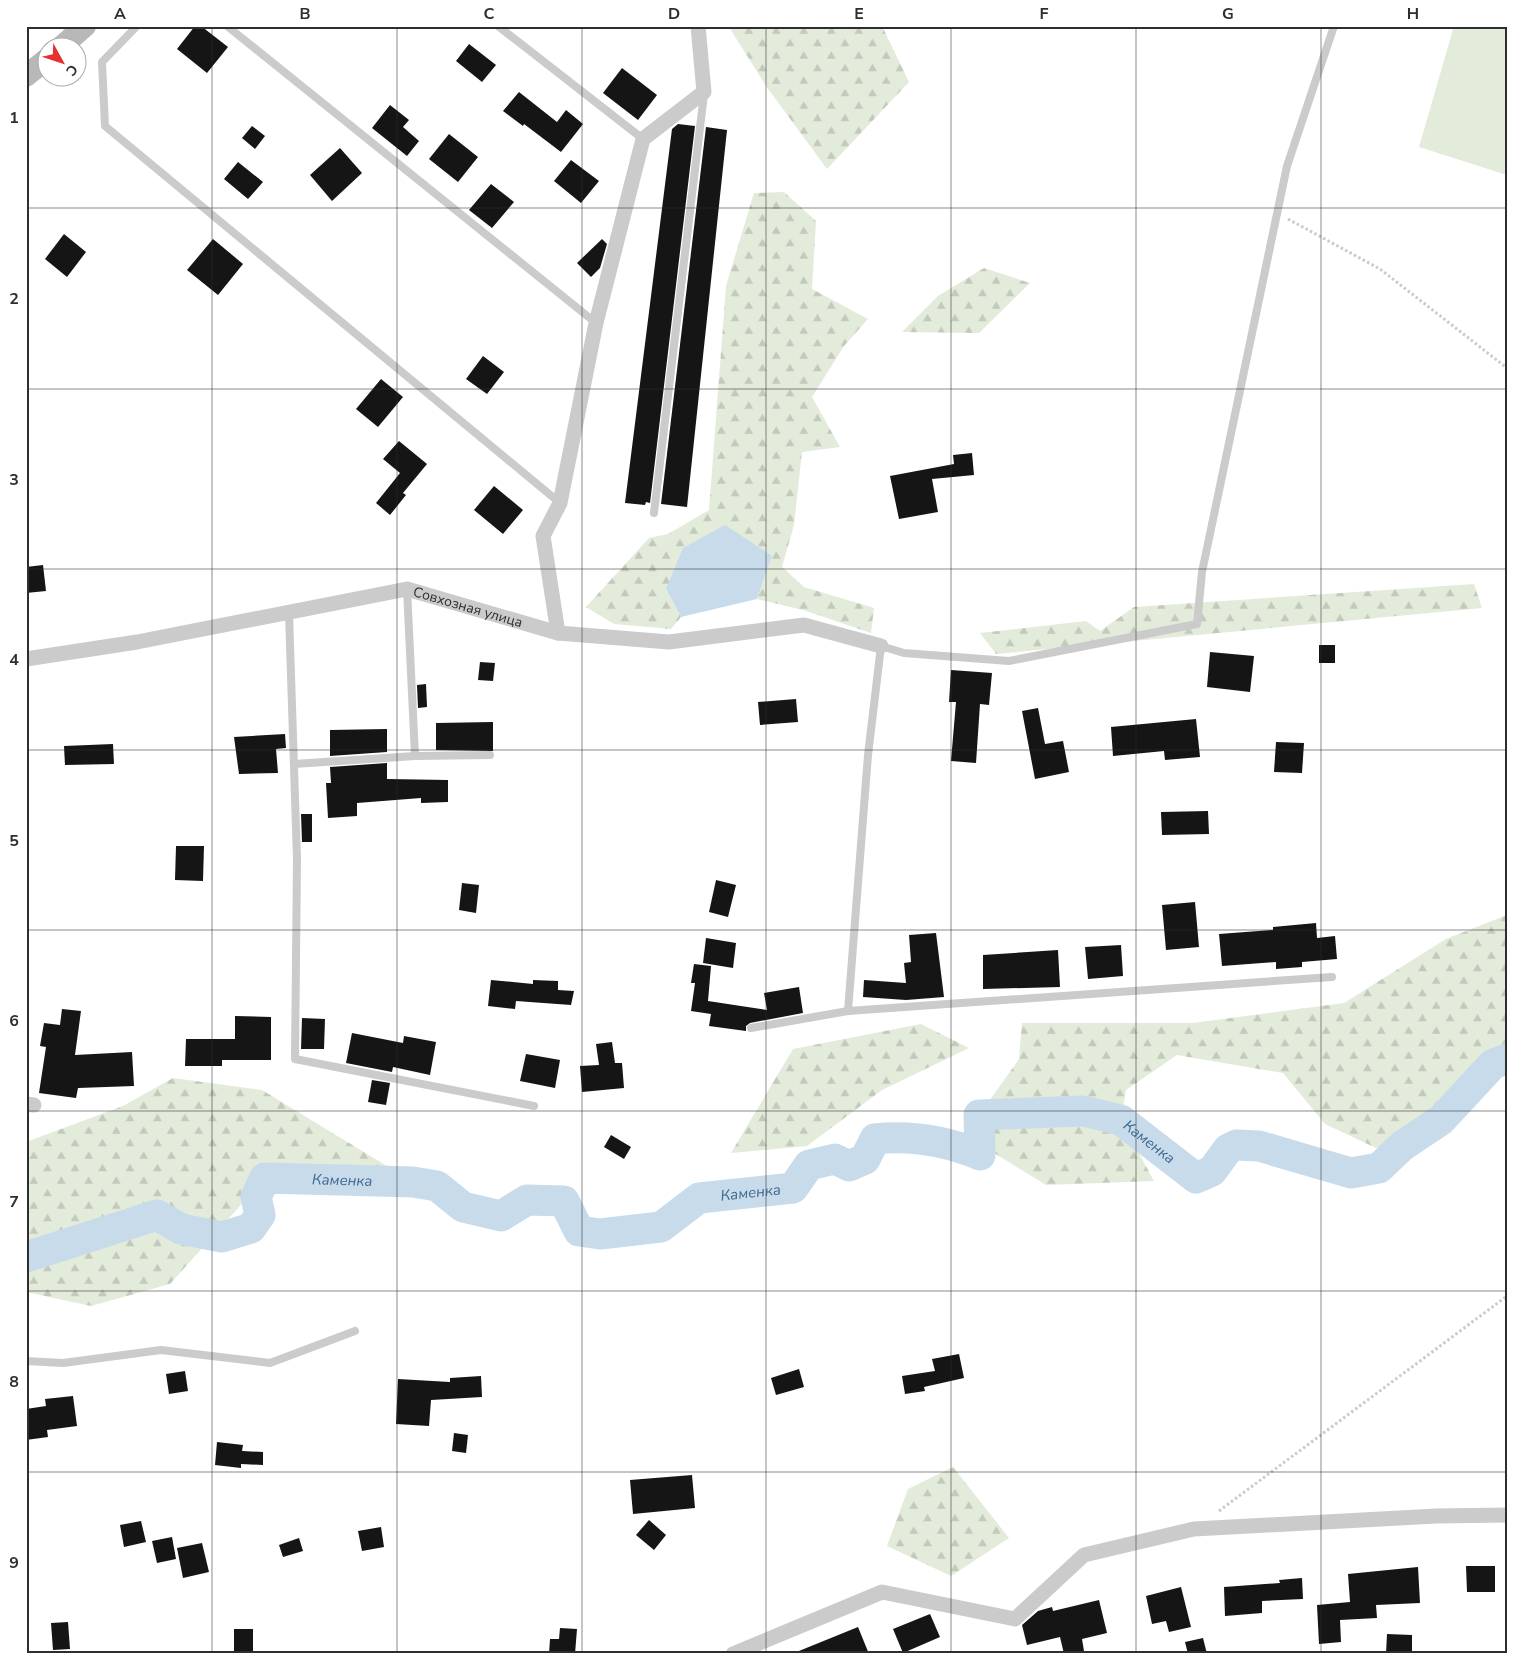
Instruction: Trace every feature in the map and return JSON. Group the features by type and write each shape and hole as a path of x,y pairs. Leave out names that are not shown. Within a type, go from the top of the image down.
{"main road":[{"path":"71,38 85,26"},
{"path":"26,76 38,66"}],"street":[{"path":"558,633 544,536 560,503 596,323 643,139 704,92 698,26"},
{"name":"Совхозная улица","path":"26,659 136,642 289,614 407,589 558,633 669,642 804,624 881,646"},
{"path":"734,1654 882,1592 1015,1619 1084,1555 1194,1529 1507,1514"}],"lane":[{"path":"137,26 102,62 105,126 560,503"},
{"path":"226,26 596,323"},
{"path":"498,26 643,139"},
{"path":"848,1010 868,755 881,646 904,652 1009,661 1197,624 1202,572 1287,166 1334,26"},
{"path":"654,513 704,92"},
{"path":"407,589 415,756"},
{"path":"289,614 297,859 295,1059 534,1106"},
{"path":"294,764 415,756 490,754"},
{"path":"751,1028 848,1010 1332,977"},
{"path":"26,1361 64,1363 161,1350 270,1363 355,1331"}],"path":[{"path":"1277,213 1380,269 1507,368"},
{"path":"1217,1512 1507,1296"}],"green space":[{"path":"882,26 909,82 827,169 766,86 729,27"},
{"path":"1454,26 1507,26 1507,175 1419,147"},
{"path":"784,192 816,221 812,289 868,319 844,346 812,397 840,447 802,452 794,525 782,567 804,587 874,608 871,633 803,610 757,599 772,556 666,589 681,617 671,629 614,624 586,607 649,538 668,534 709,510 726,286 754,193"},
{"path":"984,268 1030,283 979,333 902,332 938,296"},
{"path":"1474,584 1482,608 996,654 980,633 1086,621 1100,631 1134,607"},
{"path":"1507,915 1507,1059 1493,1064 1441,1120 1376,1148 1325,1124 1283,1073 1177,1055 1126,1090 1121,1120 1154,1181 1046,1185 986,1148 979,1115 1019,1059 1022,1023 1193,1023 1344,1003 1446,939"},
{"path":"921,1024 969,1048 882,1090 807,1146 731,1153 793,1049"},
{"path":"173,1078 262,1090 413,1182 265,1178 170,1284 91,1306 26,1292 26,1142 123,1106"},
{"path":"953,1467 1009,1538 951,1576 887,1546 908,1489"}],"water":[{"path":"725,525 772,556 757,599 681,617 666,589 683,548"}],"building":[{"path":"195,26 201,26 228,47 207,73 177,49"},
{"path":"469,44 496,65 482,82 456,61"},
{"path":"622,68 657,95 638,120 603,93"},
{"path":"519,92 557,122 566,110 583,124 561,152 524,124 523,126 503,111"},
{"path":"390,105 409,120 403,127 419,141 407,156 372,128"},
{"path":"678,124 695,126 650,503 646,502 645,505 625,503 672,129"},
{"path":"252,126 265,136 255,149 242,138"},
{"path":"706,127 727,130 687,507 661,504"},
{"path":"449,134 478,157 458,182 429,159"},
{"path":"340,148 362,173 332,201 310,175"},
{"path":"571,160 599,181 581,203 554,181"},
{"path":"238,162 263,182 248,199 224,179"},
{"path":"491,184 514,202 492,228 469,210"},
{"path":"64,234 86,252 67,277 45,259"},
{"path":"213,239 243,264 218,295 187,270"},
{"path":"602,239 607,244 600,268 591,277 577,263"},
{"path":"483,356 504,372 487,394 466,379"},
{"path":"381,379 403,397 378,427 356,409"},
{"path":"399,441 427,464 403,493 406,495 390,515 376,503 400,473 383,459"},
{"path":"972,453 974,475 932,479 938,512 899,519 890,476 954,464 953,455"},
{"path":"494,486 523,510 503,534 474,510"},
{"path":"43,565 46,591 26,593 26,567"},
{"path":"1319,645 1335,645 1335,663 1319,663"},
{"path":"1210,652 1254,656 1250,692 1207,687"},
{"path":"480,662 495,663 493,681 478,680"},
{"path":"951,670 992,673 989,705 980,704 976,763 951,761 956,702 949,702"},
{"path":"426,684 427,707 418,708 417,685"},
{"path":"796,699 798,722 760,725 758,702"},
{"path":"1038,708 1045,744 1063,741 1069,772 1035,779 1022,711"},
{"path":"1196,719 1200,757 1165,760 1164,751 1113,756 1111,727"},
{"path":"493,722 493,751 436,750 436,723"},
{"path":"387,729 387,752 330,756 330,730"},
{"path":"285,734 286,748 276,749 278,773 239,774 234,737"},
{"path":"1276,742 1304,743 1302,773 1274,772"},
{"path":"113,744 114,764 65,765 64,746"},
{"path":"387,763 387,779 448,780 448,802 421,803 421,798 357,803 357,816 328,818 326,783 331,783 330,767"},
{"path":"1208,811 1209,834 1162,835 1161,812"},
{"path":"301,814 312,814 312,842 302,842"},
{"path":"176,846 204,846 203,881 175,880"},
{"path":"716,880 736,885 728,917 709,912"},
{"path":"462,883 479,885 476,913 459,910"},
{"path":"1195,902 1199,947 1166,950 1162,905"},
{"path":"1316,923 1317,938 1335,936 1337,959 1302,962 1302,967 1276,969 1276,962 1222,966 1219,934 1273,930 1273,927"},
{"path":"936,933 944,997 906,1000 863,997 864,980 906,983 904,963 911,962 909,935"},
{"path":"706,938 736,943 733,968 703,963"},
{"path":"1121,945 1123,976 1088,979 1085,947"},
{"path":"1058,950 1060,987 983,989 983,955"},
{"path":"694,964 711,966 708,1001 767,1010 764,993 799,987 803,1013 750,1023 746,1026 746,1031 709,1026 711,1014 691,1011 695,983 691,983"},
{"path":"491,980 533,984 533,980 558,981 558,990 574,991 571,1005 516,1001 515,1009 488,1006"},
{"path":"62,1009 81,1011 75,1055 132,1052 134,1086 78,1088 76,1098 39,1093 46,1047 40,1046 44,1023 60,1025"},
{"path":"235,1016 271,1017 271,1060 222,1060 222,1066 185,1066 186,1039 235,1039"},
{"path":"302,1018 325,1019 324,1049 301,1049"},
{"path":"352,1033 403,1043 404,1036 436,1042 430,1075 393,1067 392,1072 346,1063"},
{"path":"612,1042 615,1063 622,1063 624,1088 582,1092 580,1066 599,1065 596,1044"},
{"path":"526,1054 560,1060 555,1088 520,1081"},
{"path":"372,1080 390,1083 386,1105 368,1102"},
{"path":"611,1135 631,1147 624,1159 604,1147"},
{"path":"959,1354 964,1378 924,1387 925,1391 905,1394 902,1376 935,1371 932,1359"},
{"path":"799,1369 804,1387 776,1395 771,1378"},
{"path":"185,1371 188,1391 169,1394 166,1374"},
{"path":"481,1376 482,1397 431,1400 429,1426 396,1424 398,1379 450,1382 450,1378"},
{"path":"73,1396 77,1426 47,1430 48,1437 26,1440 26,1409 46,1406 45,1399"},
{"path":"454,1433 468,1435 466,1453 452,1451"},
{"path":"217,1442 243,1445 242,1451 263,1452 263,1465 241,1464 241,1468 215,1465"},
{"path":"692,1475 695,1508 633,1514 630,1480"},
{"path":"649,1520 666,1535 654,1550 636,1535"},
{"path":"141,1521 146,1542 124,1547 120,1525"},
{"path":"381,1527 384,1547 362,1551 358,1531"},
{"path":"172,1537 176,1559 157,1563 152,1541"},
{"path":"299,1538 303,1551 283,1557 279,1545"},
{"path":"202,1543 209,1572 183,1578 177,1548"},
{"path":"1466,1566 1495,1566 1495,1592 1467,1592"},
{"path":"1418,1567 1420,1603 1376,1605 1377,1618 1340,1620 1341,1642 1319,1644 1317,1605 1350,1602 1348,1574"},
{"path":"1302,1578 1303,1599 1262,1601 1262,1613 1225,1616 1224,1587 1280,1583 1279,1580"},
{"path":"1181,1587 1191,1627 1169,1632 1166,1621 1152,1624 1146,1596"},
{"path":"1099,1600 1107,1633 1082,1639 1084,1651 1064,1654 1060,1637 1027,1645 1022,1625 1038,1611 1052,1607 1053,1611"},
{"path":"930,1614 940,1637 903,1653 893,1629"},
{"path":"68,1622 70,1649 53,1650 51,1623"},
{"path":"858,1627 869,1654 794,1654 794,1653"},
{"path":"560,1628 577,1629 575,1654 549,1654 550,1639 559,1639"},
{"path":"234,1629 253,1629 253,1654 234,1654"},
{"path":"1387,1634 1412,1635 1412,1654 1386,1654"},
{"path":"1203,1638 1207,1654 1188,1654 1185,1642"}],"waterway":[{"name":"Каменка","path":"26,1257 157,1215 181,1229 222,1237 251,1228 260,1215 256,1197 265,1178 413,1182 437,1186 463,1207 501,1216 527,1200 564,1201 579,1231 600,1234 661,1227 699,1198 793,1188 809,1165 835,1159 849,1166 865,1159 875,1139 929,1140 980,1155 979,1115 1083,1111 1121,1120 1196,1178 1212,1171 1228,1149 1236,1145 1259,1146 1351,1173 1379,1168 1402,1146 1441,1120 1493,1064 1507,1059"}]}
